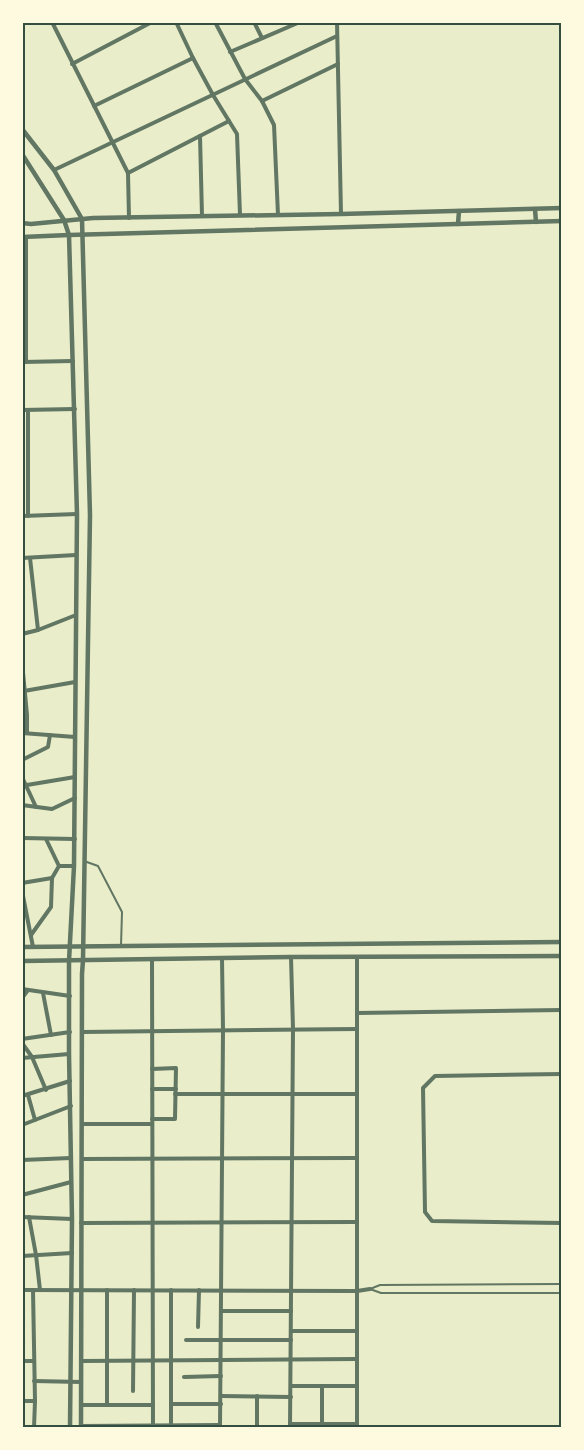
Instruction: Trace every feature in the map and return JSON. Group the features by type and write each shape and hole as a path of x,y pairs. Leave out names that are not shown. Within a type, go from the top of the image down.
{"street":[{"path":"52,22 128,173 129,218"},
{"path":"72,64 152,22"},
{"path":"176,22 213,95 237,134 240,215"},
{"path":"215,22 245,79 262,101 274,125 278,215"},
{"path":"254,22 262,38"},
{"path":"230,52 300,22"},
{"path":"337,22 342,214"},
{"path":"54,170 337,36"},
{"path":"94,106 193,58"},
{"path":"262,101 338,64"},
{"path":"128,173 229,121"},
{"path":"22,129 54,170 82,219 90,515 82,1032 81,1427 220,1426 222,958"},
{"path":"200,136 202,216"},
{"path":"22,154 64,220 69,235 76,514 75,798 70,947 69,1054 72,1219 70,1428"},
{"path":"22,224 82,219 562,208"},
{"path":"535,209 536,222"},
{"path":"458,224 459,211"},
{"path":"73,361 24,362 24,238 69,235 562,221"},
{"path":"22,410 74,409"},
{"path":"28,410 28,516"},
{"path":"75,449 88,448"},
{"path":"22,516 76,514"},
{"path":"22,558 76,555"},
{"path":"30,558 38,630"},
{"path":"22,634 38,630 76,614"},
{"path":"23,664 25,733 75,737"},
{"path":"24,691 76,682"},
{"path":"22,760 48,747 50,735"},
{"path":"22,777 36,807"},
{"path":"25,785 75,777"},
{"path":"22,805 52,809 75,798"},
{"path":"22,838 74,839"},
{"path":"46,838 59,866"},
{"path":"59,866 74,866"},
{"path":"31,935 51,907 52,878 59,866"},
{"path":"22,883 52,878"},
{"path":"22,891 33,947"},
{"path":"22,919 28,918"},
{"path":"22,947 562,942"},
{"path":"22,961 291,957 562,956"},
{"path":"291,957 293,1029 290,1426 322,1424 357,1426 357,957"},
{"path":"152,959 153,1426"},
{"path":"22,989 70,996"},
{"path":"22,998 28,990"},
{"path":"43,993 51,1035"},
{"path":"357,1013 562,1010"},
{"path":"82,1032 357,1029"},
{"path":"22,1039 70,1032"},
{"path":"22,1043 32,1057 46,1090"},
{"path":"22,1058 69,1054"},
{"path":"82,1124 175,1119 176,1068 152,1069"},
{"path":"562,1074 434,1076 423,1088 425,1212 432,1221 562,1223"},
{"path":"22,1096 70,1081"},
{"path":"152,1089 176,1089"},
{"path":"175,1094 357,1094"},
{"path":"28,1095 35,1120"},
{"path":"22,1125 71,1106"},
{"path":"22,1160 71,1158"},
{"path":"82,1159 357,1158"},
{"path":"22,1195 71,1182"},
{"path":"22,1217 72,1219"},
{"path":"29,1217 40,1290"},
{"path":"81,1223 357,1222"},
{"path":"22,1256 72,1253"},
{"path":"22,1290 357,1291 370,1289"},
{"path":"32,1290 34,1428"},
{"path":"106,1405 107,1290"},
{"path":"133,1391 134,1290"},
{"path":"171,1290 171,1426"},
{"path":"198,1290 198,1327"},
{"path":"221,1311 291,1311"},
{"path":"291,1331 357,1331"},
{"path":"186,1340 291,1340"},
{"path":"81,1361 357,1360"},
{"path":"22,1361 33,1361"},
{"path":"184,1376 221,1376"},
{"path":"34,1381 81,1382"},
{"path":"291,1386 357,1386"},
{"path":"322,1386 322,1424"},
{"path":"221,1396 291,1397"},
{"path":"257,1396 257,1428"},
{"path":"22,1400 35,1401"},
{"path":"171,1404 221,1404"},
{"path":"81,1405 153,1405"}],"lane":[{"path":"84,861 98,866 122,912 121,946"},
{"path":"370,1289 380,1285 562,1284"},
{"path":"370,1289 381,1293 562,1293"}]}
